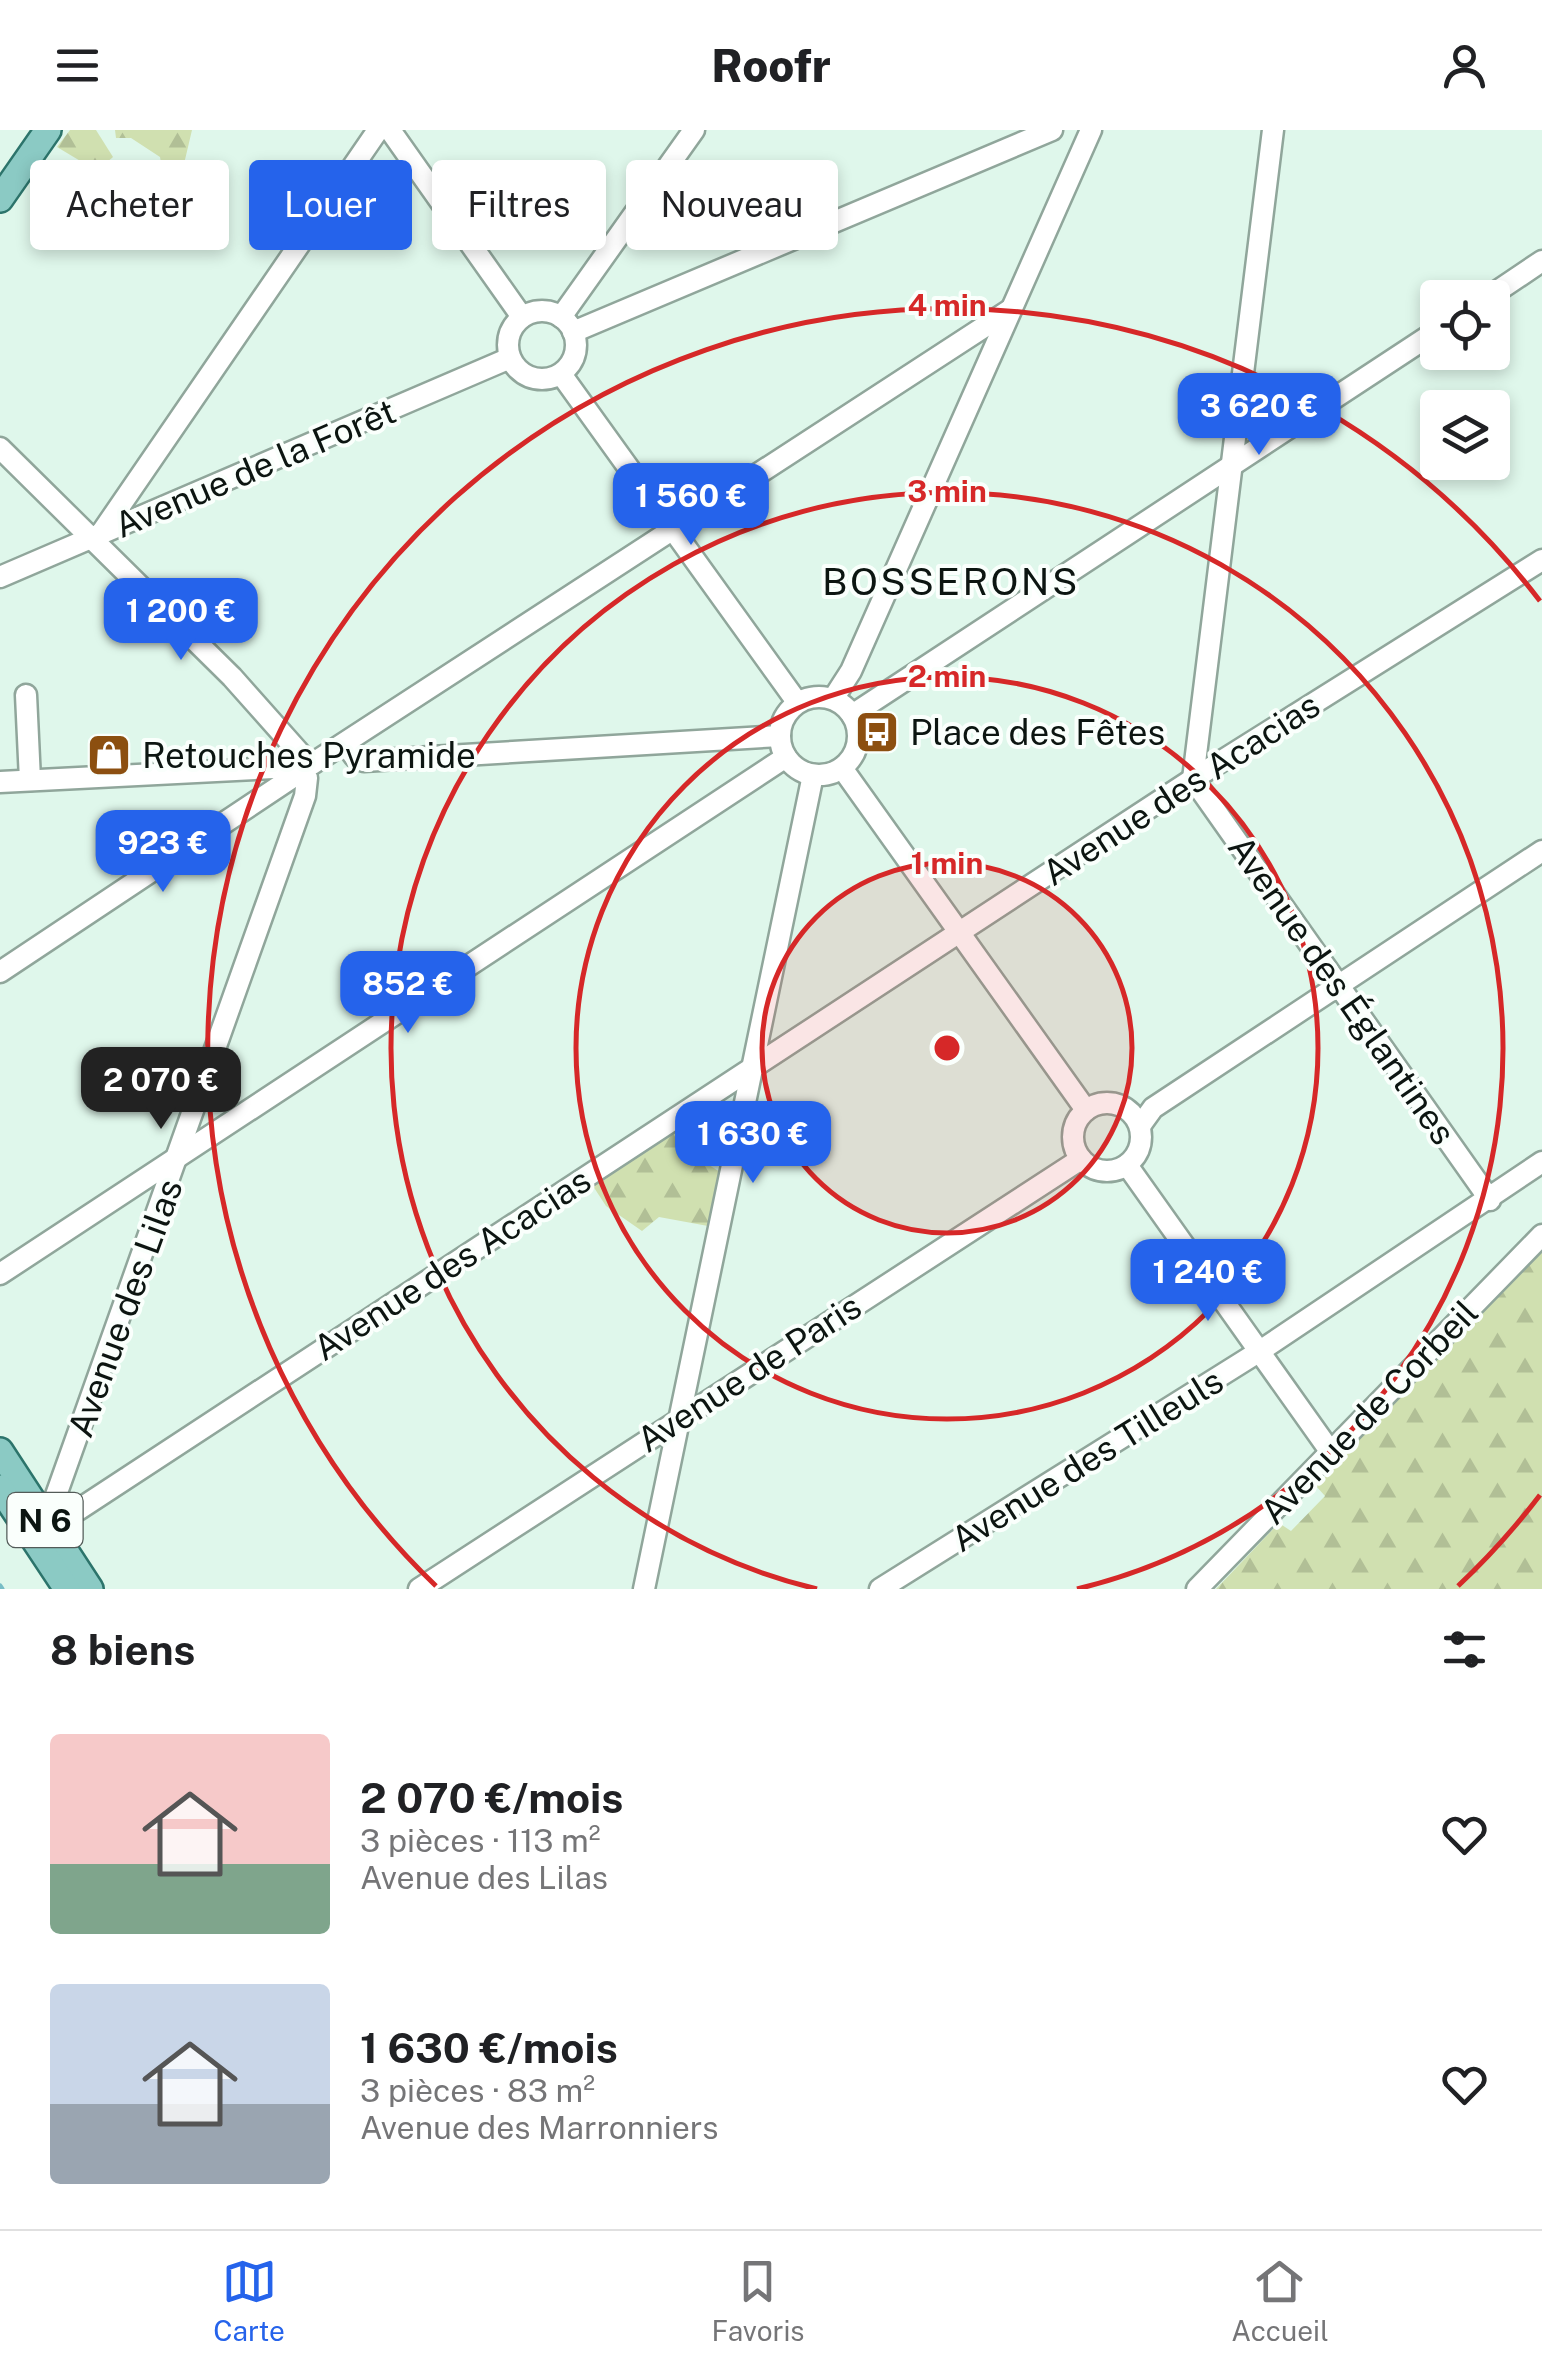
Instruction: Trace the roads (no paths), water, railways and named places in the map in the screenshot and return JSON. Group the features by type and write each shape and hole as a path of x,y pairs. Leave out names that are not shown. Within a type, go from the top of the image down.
{"main road":[{"path":"0,199 48,130"},
{"name":"N 6","path":"0,1451 90,1589"},
{"name":"N 6","path":"0,1488 67,1589"}],"street":[{"path":"96,534 378,130"},
{"path":"390,130 522,317"},
{"path":"694,130 567,324 574,356 561,374 532,378 510,358 509,336 522,317 537,312 567,324 1052,130"},
{"path":"833,699 851,671 1091,130"},
{"path":"1193,779 1273,130"},
{"path":"1510,283 1542,261"},
{"path":"0,972 302,768 346,745 1010,310"},
{"path":"852,715 1420,342"},
{"name":"Avenue de la Forêt","path":"0,577 510,358"},
{"path":"561,374 797,702"},
{"path":"0,448 96,534 232,678 302,768"},
{"name":"Avenue des Acacias","path":"62,1504 78,1510 1193,779 1542,560"},
{"path":"26,696 30,780"},
{"path":"833,699 852,715 857,726 856,750 842,768 813,774 799,770 783,747 781,724 797,702 833,699"},
{"path":"346,745 355,758 364,761 783,747"},
{"path":"0,1274 783,747"},
{"path":"0,782 302,768"},
{"name":"Avenue des Lilas","path":"56,1536 66,1526 62,1504 305,796 302,768"},
{"path":"842,768 962,931 1086,1110"},
{"path":"644,1589 813,774"},
{"name":"Avenue des Églantines","path":"1193,779 1490,1200"},
{"path":"1140,1126 1118,1104 1086,1110 1074,1128 1081,1159 1098,1170 1127,1166 1140,1148 1140,1126 1153,1108 1542,851"},
{"name":"Avenue de Paris","path":"419,1589 1081,1159"},
{"name":"Avenue des Tilleuls","path":"880,1589 1260,1351 1542,1162"},
{"path":"1127,1166 1330,1451"},
{"name":"Avenue de Corbeil","path":"1197,1589 1542,1235"},
{"path":"29,1496 62,1504"}],"place":[{"name":"Place des Fêtes","path":"877,732"},
{"name":"Retouches Pyramide","path":"109,755"}],"district":[{"name":"BOSSERONS","path":"951,581"}]}
